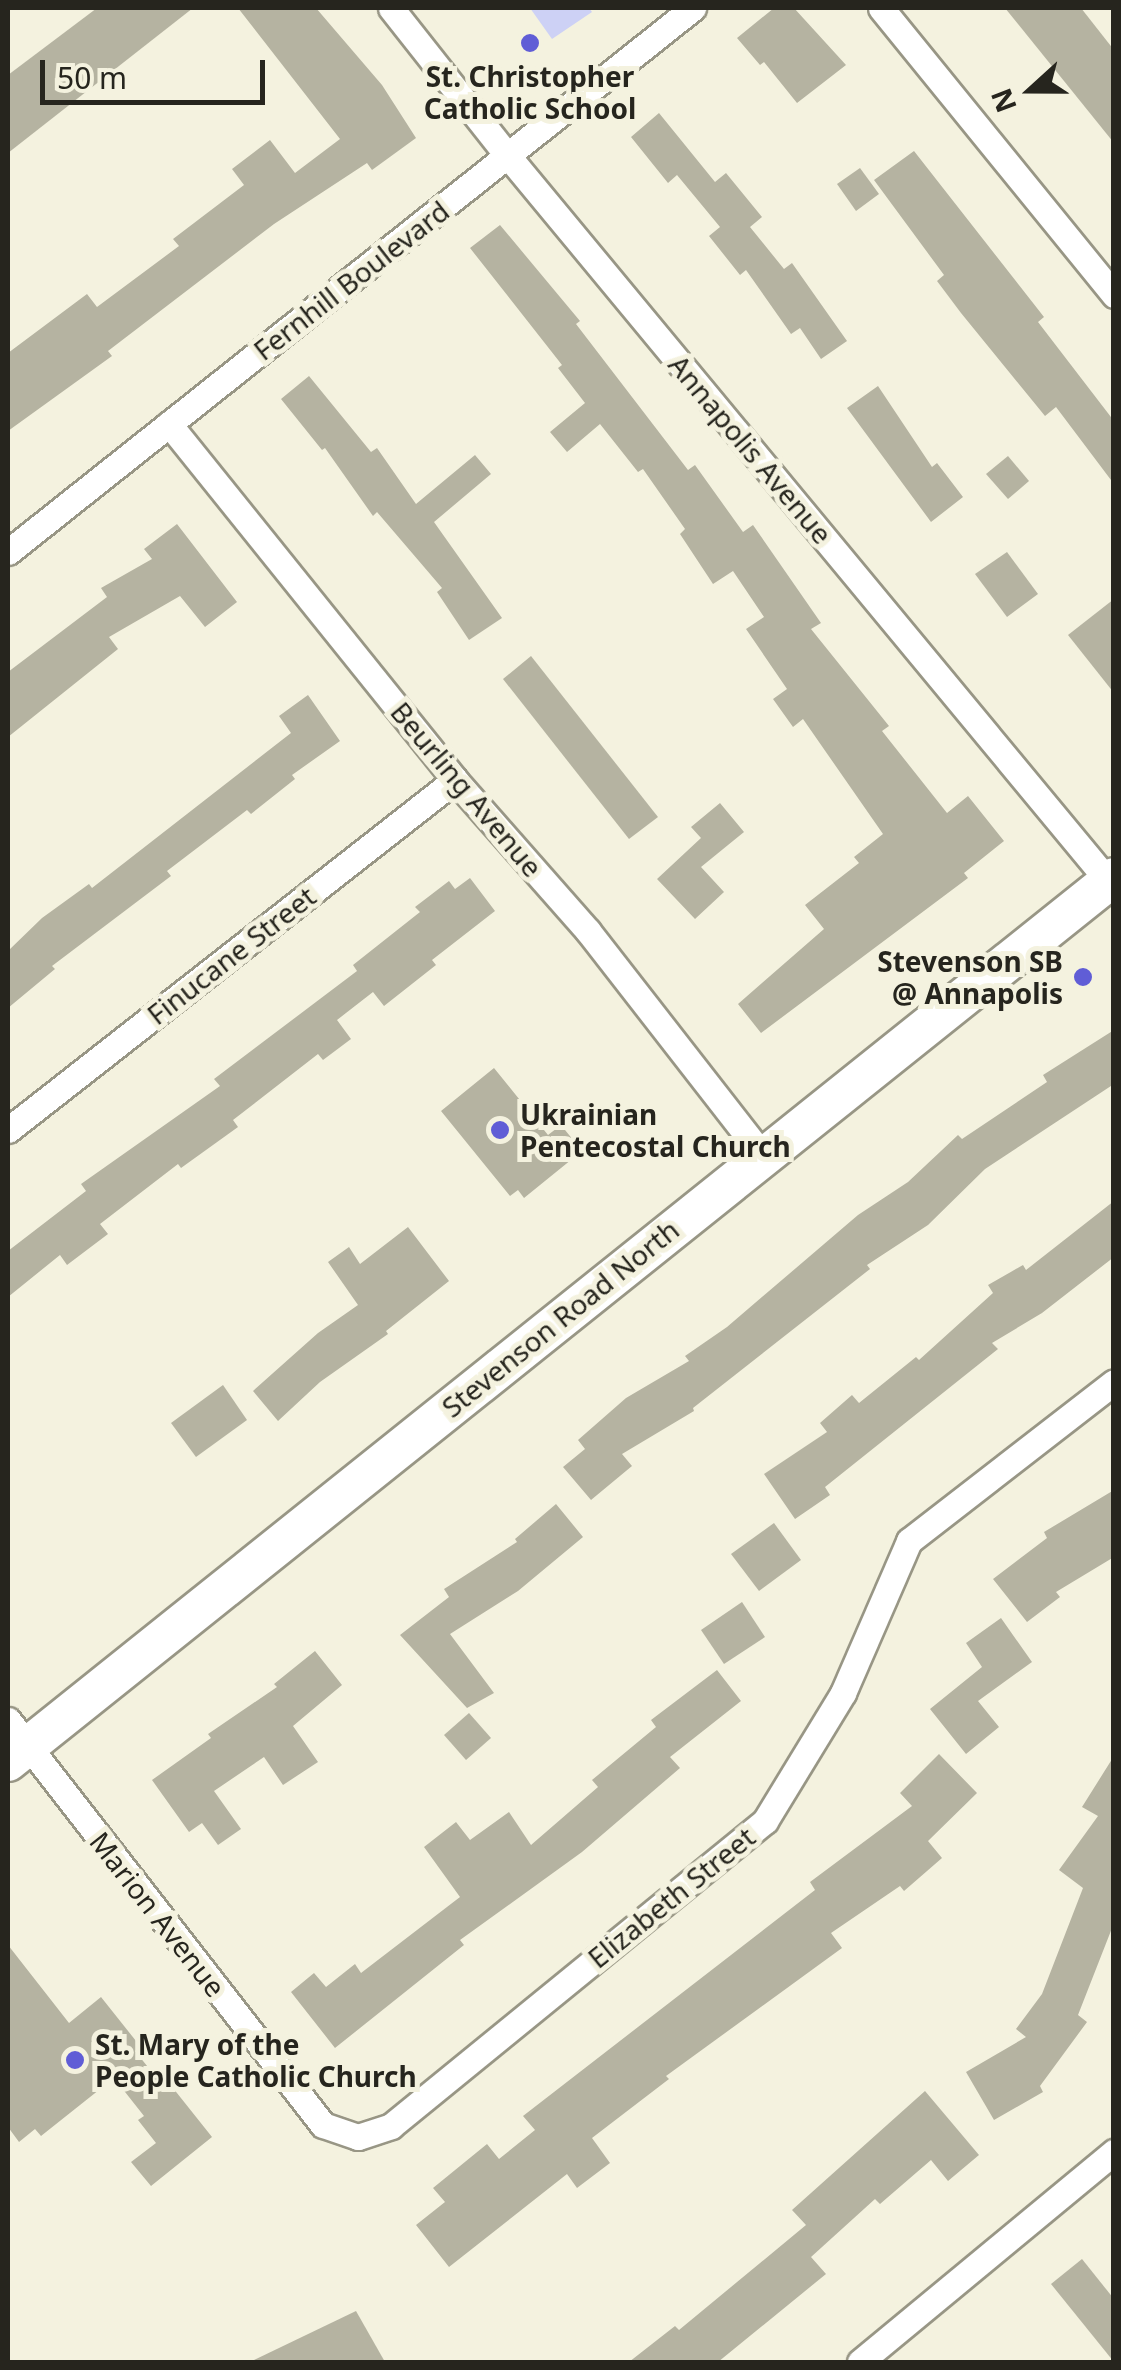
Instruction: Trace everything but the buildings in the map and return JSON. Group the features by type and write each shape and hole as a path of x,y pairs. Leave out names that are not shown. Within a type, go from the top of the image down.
{"main road":[{"name":"Stevenson Road North","path":"14,1743 1112,882"}],"street":[{"name":"Annapolis Avenue","path":"391,8 508,156 1112,882"},
{"name":"Fernhill Boulevard","path":"8,552 693,8"},
{"path":"882,8 1114,295"},
{"name":"Beurling Avenue","path":"168,424 455,780 588,931 763,1156"},
{"name":"Finucane Street","path":"8,1130 455,780"},
{"name":"Elizabeth Street","path":"358,2137 390,2126 764,1821 843,1692 908,1540 1114,1382"},
{"name":"Marion Avenue","path":"14,1743 322,2125 358,2137"},
{"path":"860,2362 1114,2152"}],"shaded area":[{"path":"530,8 589,8 592,12 552,39"}],"place":[{"name":"St. Christopher Catholic School","path":"530,43"},
{"name":"Stevenson SB @ Annapolis","path":"1083,977"},
{"name":"Ukrainian Pentecostal Church","path":"500,1130"},
{"name":"St. Mary of the People Catholic Church","path":"75,2060"}]}
